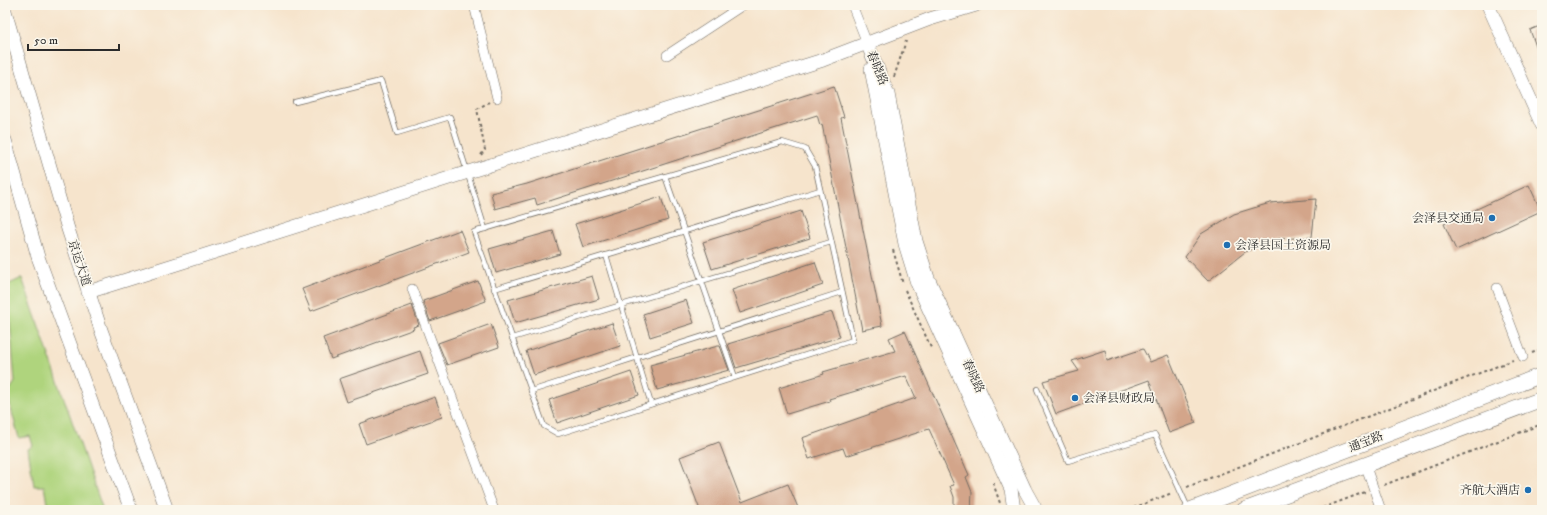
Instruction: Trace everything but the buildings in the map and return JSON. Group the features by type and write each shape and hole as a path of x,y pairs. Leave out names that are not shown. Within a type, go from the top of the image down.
{"main road":[{"name":"通宝路","path":"1189,510 1542,375"},
{"path":"1244,510 1542,399"}],"street":[{"path":"474,5 497,98"},
{"path":"667,55 743,5"},
{"path":"852,5 867,43"},
{"path":"88,292 823,60 930,19 976,5"},
{"path":"1488,5 1542,125"},
{"name":"京运大道","path":"5,11 88,292 167,510"},
{"name":"春晓路","path":"867,43 905,244 917,283 1011,489 1014,510"},
{"name":"春晓路","path":"867,43 888,94 916,241 928,278 1036,510"},
{"path":"5,140 38,256 131,510"},
{"path":"1497,288 1523,356"},
{"path":"412,289 494,510"},
{"path":"1365,464 1381,510"}],"lane":[{"path":"295,102 381,81 397,133 450,117 466,172 485,228"},
{"path":"782,142 805,149 815,166 853,340 558,434 544,426 474,232 485,228 782,142"},
{"path":"665,176 735,378"},
{"path":"494,288 820,190"},
{"path":"512,338 832,242"},
{"path":"606,255 651,404"},
{"path":"531,391 842,292"},
{"path":"1037,389 1068,461 1154,435 1189,510"}],"path":[{"path":"895,85 894,77 910,27"},
{"path":"480,156 485,150 477,109 497,98"},
{"path":"1128,510 1542,349"},
{"path":"1317,510 1542,424"}],"green space":[{"path":"22,278 103,510 48,510 44,486 34,486 28,449 33,446 30,436 19,438 7,394 15,382 7,285"}],"place":[{"name":"会泽县交通局","path":"1492,218"},
{"name":"会泽县国土资源局","path":"1227,245"},
{"name":"会泽县财政局","path":"1075,398"},
{"name":"齐航大酒店","path":"1528,490"}]}
